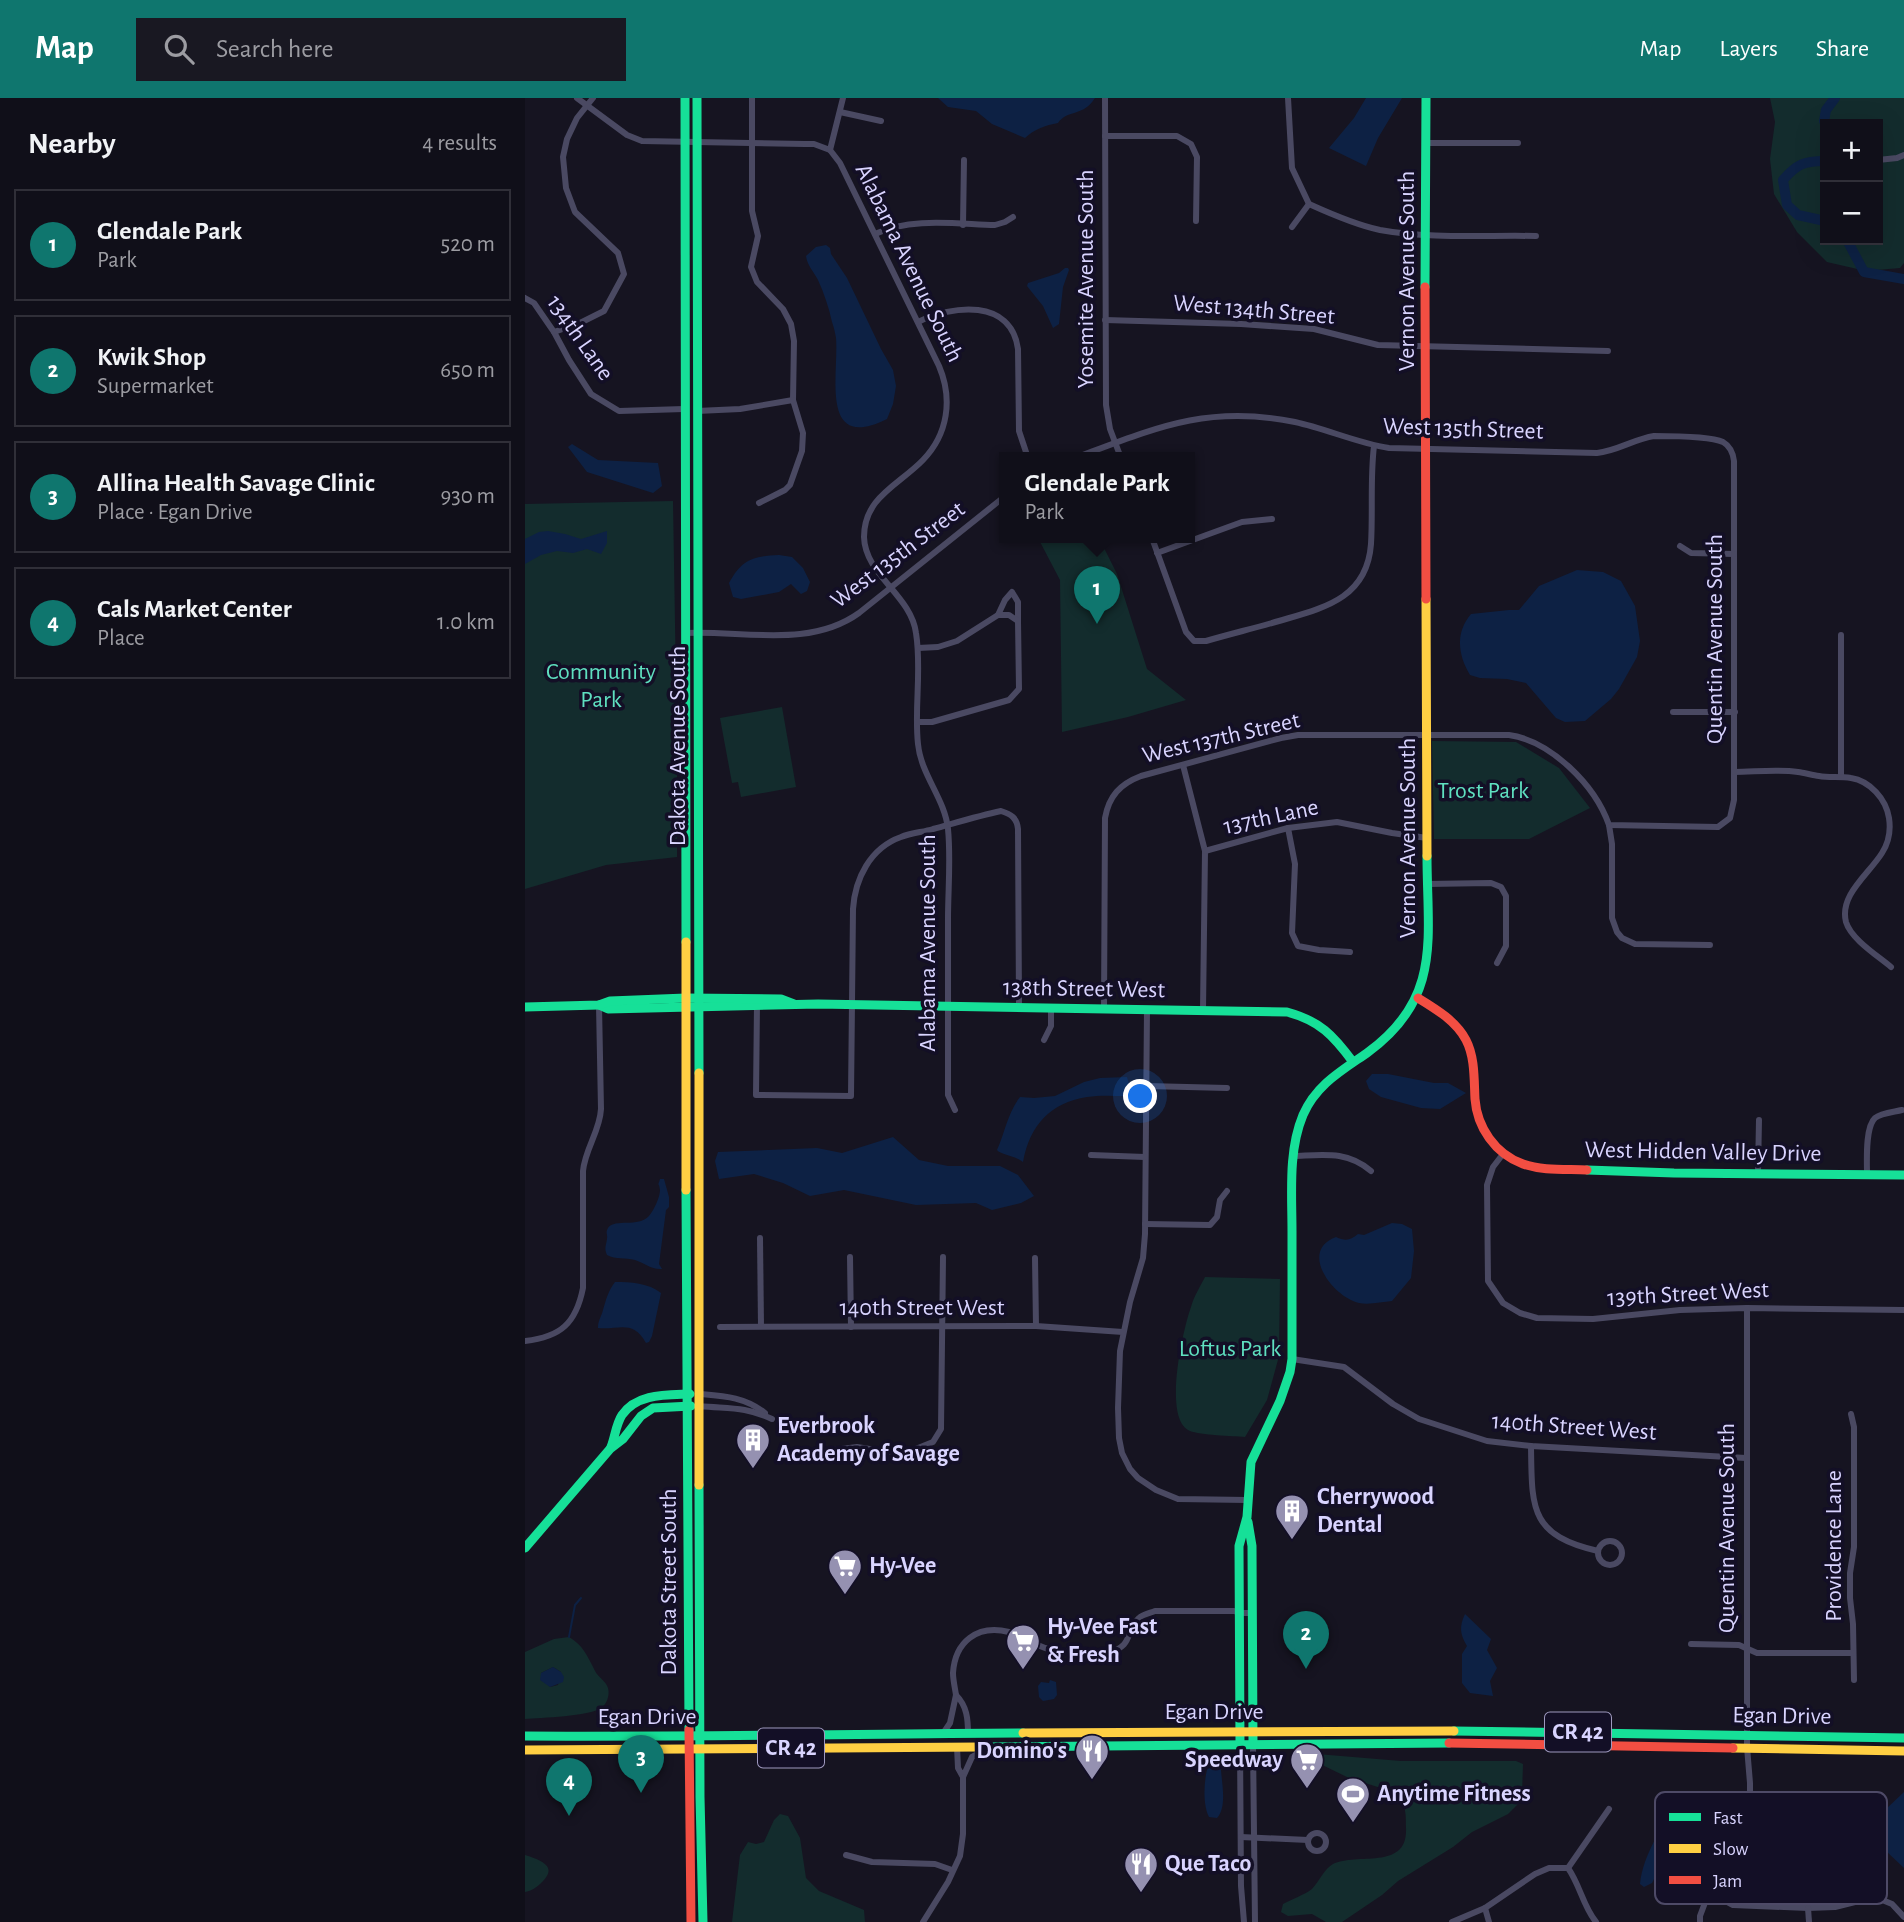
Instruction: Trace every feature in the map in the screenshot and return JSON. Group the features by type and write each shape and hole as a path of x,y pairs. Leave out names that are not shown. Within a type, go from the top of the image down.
{"main road":[{"name":"Dakota Avenue South","path":"685,98 686,1326"},
{"name":"Dakota Avenue South","path":"697,98 700,1394"},
{"name":"Vernon Avenue South","path":"1253,1744 1252,1546 1247,1500 1251,1462 1280,1401 1292,1359 1293,1156 1302,1118 1313,1098 1322,1086 1383,1041 1401,1023 1417,998 1424,980 1427,959 1426,98"},
{"path":"525,1007 599,1005 610,1001 686,998 698,1003"},
{"path":"1417,998 1446,1016 1466,1040 1472,1058 1476,1112 1487,1136 1503,1154"},
{"name":"138th Street West","path":"698,1003 757,1003 781,999 794,1004 1287,1012 1304,1017 1328,1030 1353,1062"},
{"path":"599,1005 608,1009 686,1008 698,1003"},
{"name":"West Hidden Valley Drive","path":"1503,1154 1522,1164 1540,1168 1674,1173 1904,1175"},
{"name":"Dakota Street South","path":"686,1326 691,1922"},
{"path":"610,1449 618,1424 629,1408 652,1396 700,1394"},
{"name":"Dakota Street South","path":"700,1394 703,1922"},
{"path":"525,1548 641,1416 659,1407 700,1406"},
{"name":"Vernon Avenue South","path":"1240,1744 1239,1546 1247,1517"},
{"name":"Egan Drive","path":"525,1736 1420,1730 1904,1738"},
{"path":"957,1734 957,1747"},
{"path":"968,1734 968,1746"},
{"name":"Egan Drive","path":"525,1750 1420,1742 1904,1751"}],"street":[{"path":"577,98 627,135 642,141 814,144 830,150"},
{"path":"554,332 604,311 624,274 618,253 575,212 566,188 563,157 567,139 577,118 593,98"},
{"path":"752,98 752,211 758,236 751,267 757,282 783,309 791,324 793,401 803,433 802,450 790,485 759,503"},
{"name":"Alabama Avenue South","path":"843,98 830,150 840,163 918,322 943,376 947,398 942,431 931,450 923,460 876,499 867,516 864,536 868,555 912,618 915,627 918,648 917,722 921,761 947,825 948,1095 955,1110"},
{"name":"Yosemite Avenue South","path":"1105,98 1105,405 1119,452"},
{"path":"1288,98 1292,168 1309,204 1378,230 1426,234 1535,236"},
{"path":"840,111 881,121"},
{"path":"1105,136 1177,136 1191,144 1197,157 1196,221"},
{"path":"1426,143 1518,143"},
{"path":"1883,159 1904,155"},
{"path":"963,225 964,160"},
{"path":"1292,227 1309,204"},
{"path":"875,234 905,224 995,225 1013,217"},
{"name":"134th Lane","path":"525,298 534,303 554,332 591,394 619,411 684,409"},
{"path":"918,322 942,312 972,310 991,313 1013,331 1018,349 1019,431 1026,452"},
{"name":"West 134th Street","path":"1105,320 1314,329 1378,345 1608,351"},
{"path":"697,411 740,409 793,401"},
{"name":"West 135th Street","path":"1091,452 1171,424 1231,415 1297,423 1389,448 1597,453 1608,452 1654,436 1714,439 1728,447"},
{"path":"1154,543 1186,632 1194,641 1206,641 1320,609 1349,592 1363,571 1371,545 1371,471 1374,446"},
{"name":"Quentin Avenue South","path":"1609,825 1717,827 1730,818 1734,800 1735,712 1734,461 1728,447"},
{"name":"West 135th Street","path":"685,633 785,635 835,627 851,619 999,501"},
{"path":"1195,539 1242,522 1272,519"},
{"path":"1157,552 1182,543"},
{"path":"1680,546 1691,553 1734,554"},
{"path":"917,722 932,722 1009,700 1019,689 1018,602 1012,592 998,615 978,630 938,647 918,648"},
{"path":"998,615 1009,615 1018,621"},
{"path":"1840,635 1842,777"},
{"path":"1673,712 1735,712"},
{"name":"West 137th Street","path":"1104,1008 1105,818 1110,801 1117,790 1141,776 1299,735 1497,734 1529,739 1548,750 1589,788 1598,800 1609,825"},
{"path":"1183,765 1205,851 1203,1010"},
{"path":"1734,772 1792,771 1823,777 1842,777 1858,780 1880,796 1888,813 1888,840 1880,856 1847,900 1845,915 1855,937 1891,967"},
{"path":"757,1003 756,1095 851,1096 853,901 859,877 880,849 901,837 1001,811 1016,819 1019,829 1019,1007"},
{"name":"137th Lane","path":"1205,851 1288,828 1337,822 1392,834 1427,838"},
{"path":"1609,825 1612,844 1612,918 1622,938 1635,944 1710,944"},
{"path":"1288,828 1295,864 1292,933 1298,946 1350,952"},
{"path":"1427,884 1491,883 1501,887 1506,896 1506,946 1497,964"},
{"path":"525,1341 545,1339 557,1333 572,1319 579,1307 583,1288 584,1161 599,1123 601,1109 599,1005"},
{"path":"1044,1040 1052,1026 1052,1008"},
{"path":"1147,1009 1145,1224 1143,1258 1123,1332 1118,1370 1119,1438 1122,1453 1138,1478 1156,1490 1178,1499 1247,1500"},
{"path":"1147,1087 1227,1088"},
{"path":"1867,1174 1869,1129 1875,1118 1902,1110"},
{"path":"1758,1172 1759,1120"},
{"name":"139th Street West","path":"1503,1154 1493,1167 1487,1185 1488,1281 1503,1303 1520,1313 1537,1318 1593,1319 1680,1310 1747,1308 1904,1310"},
{"path":"1091,1155 1145,1157"},
{"path":"1293,1156 1342,1155 1360,1161 1371,1171"},
{"path":"1145,1224 1210,1225 1217,1217 1220,1200 1227,1191"},
{"path":"760,1237 761,1326"},
{"path":"850,1257 851,1327"},
{"path":"802,1459 857,1447 908,1452 933,1442 941,1429 943,1257"},
{"path":"1035,1258 1036,1326"},
{"name":"Quentin Avenue South","path":"1747,1308 1746,1648 1750,1792"},
{"name":"140th Street West","path":"720,1327 1036,1326 1123,1332"},
{"name":"140th Street West","path":"1292,1359 1344,1367 1393,1404 1419,1419 1487,1441 1531,1446 1746,1458"},
{"path":"700,1394 745,1400 769,1416 737,1407 700,1406"},
{"name":"Providence Lane","path":"1851,1414 1854,1427 1854,1547 1850,1598 1854,1679"},
{"path":"1531,1446 1533,1501 1542,1520 1548,1529 1566,1542 1598,1551"},
{"path":"1612,1541 1621,1548 1622,1555 1618,1562 1605,1565 1599,1559 1598,1551 1601,1544 1612,1541"},
{"path":"940,1734 950,1723 956,1695 953,1674 957,1656 962,1644 971,1636 991,1630 1007,1631 1038,1646 1108,1653 1125,1645 1138,1618 1155,1611 1253,1613"},
{"path":"1691,1644 1739,1644 1757,1653 1853,1653"},
{"path":"956,1695 962,1701 966,1712 968,1734"},
{"path":"1240,1744 1241,1886 1244,1922"},
{"path":"1253,1744 1255,1922"},
{"path":"923,1922 948,1882 960,1856 964,1834 963,1777 972,1757 995,1746"},
{"path":"957,1747 959,1770 963,1777"},
{"path":"1568,1868 1609,1809"},
{"path":"1241,1837 1308,1840"},
{"path":"846,1855 872,1862 935,1864 952,1870"},
{"path":"1452,1922 1485,1908 1535,1874 1549,1868 1568,1868"},
{"path":"1568,1868 1577,1881 1589,1914 1596,1922"},
{"path":"1887,1903 1904,1917"},
{"name":"Quentin Avenue South","path":"1700,1922 1704,1904"},
{"path":"1731,1904 1808,1908 1847,1904"},
{"path":"1485,1908 1489,1922"},
{"path":"1808,1908 1808,1922"}],"green space":[{"path":"1770,98 1904,98 1904,263 1900,268 1866,271 1827,262 1797,232 1774,194 1770,159 1775,122"},
{"name":"Community Park","path":"673,501 677,857 606,865 525,889 525,504"},
{"path":"1041,543 1102,543 1117,574 1147,669 1186,700 1062,732 1060,580"},
{"path":"782,707 796,787 741,797 738,782 732,783 720,718"},
{"name":"Trost Park","path":"1432,741 1516,742 1559,768 1590,808 1529,839 1434,839"},
{"name":"Loftus Park","path":"1205,1277 1280,1279 1279,1356 1267,1400 1245,1437 1190,1431 1182,1423 1177,1410 1177,1373 1184,1334 1192,1303"},
{"path":"569,1637 582,1648 607,1686 607,1699 601,1708 587,1713 525,1719 525,1652 554,1639","holes":["553,1667 561,1672 558,1685 550,1687 541,1673"]},
{"path":"1317,1754 1401,1761 1516,1761 1523,1764 1522,1795 1519,1803 1508,1814 1472,1832 1342,1922 1326,1922 1312,1914 1288,1916 1281,1912 1283,1904 1312,1889 1333,1864 1390,1855 1399,1850 1404,1841 1406,1813 1397,1793 1349,1778 1312,1760"},
{"path":"780,1814 788,1816 800,1838 806,1878 819,1891 864,1910 865,1922 732,1922 740,1855 748,1842 764,1842 774,1820"},
{"path":"525,1855 544,1863 549,1870 540,1884 525,1892"}],"water":[{"path":"938,98 1095,98 1081,111 1066,116 1058,123 1036,130 1025,138 992,124 976,111 948,107"},
{"path":"1366,98 1402,98 1378,138 1366,166 1329,148 1354,118"},
{"path":"826,245 847,278 893,370 896,386 887,419 865,427 851,426 842,418 837,405 835,332 822,290 806,256 816,247"},
{"path":"1065,268 1069,270 1063,287 1059,324 1053,328 1043,306 1027,286 1028,283 1059,273"},
{"path":"572,444 598,460 658,463 662,486 653,493 587,472 568,447"},
{"path":"548,531 581,539 607,531 607,543 601,554 587,549 573,553 557,551 541,555 525,564 525,539"},
{"path":"762,556 792,557 803,568 810,582 807,591 801,594 791,584 779,592 741,599 733,597 729,583 744,564"},
{"path":"1577,570 1603,572 1621,581 1635,606 1640,641 1637,657 1611,699 1585,721 1565,722 1556,718 1526,683 1470,675 1463,660 1460,636 1471,614 1519,610 1539,586"},
{"path":"1372,1074 1448,1083 1466,1093 1440,1109 1421,1108 1381,1097 1369,1089 1366,1081"},
{"path":"1127,1077 1131,1091 1126,1096 1087,1097 1062,1104 1052,1110 1031,1137 1023,1162 997,1150 1020,1097 1055,1096 1084,1082 1100,1078"},
{"path":"893,1137 919,1160 948,1166 1000,1166 1018,1175 1034,1196 1021,1203 992,1210 976,1203 916,1205 844,1190 810,1196 783,1183 754,1174 719,1179 715,1161 718,1152 817,1148 842,1153"},
{"path":"660,1179 664,1179 669,1197 659,1264 662,1269 607,1255 605,1249 608,1228 616,1224 639,1222 649,1216 659,1196"},
{"path":"1392,1223 1412,1229 1414,1251 1411,1278 1392,1301 1363,1304 1349,1299 1330,1283 1320,1262 1320,1252 1325,1244 1336,1237 1350,1239"},
{"path":"615,1282 645,1285 661,1293 649,1342 646,1343 631,1328 598,1328 607,1296"},
{"path":"1465,1614 1491,1639 1487,1650 1497,1668 1490,1681 1493,1696 1470,1693 1462,1683 1462,1654 1467,1646 1461,1630"},
{"path":"553,1667 564,1677 563,1682 550,1687 540,1680 541,1673"},
{"path":"1050,1680 1056,1682 1057,1695 1054,1699 1043,1701 1039,1697 1038,1686 1041,1682 1049,1683"},
{"path":"1209,1763 1218,1765 1221,1770 1223,1802 1217,1818 1209,1817 1205,1805 1205,1782"},
{"path":"1904,1792 1904,1868 1887,1852 1887,1808"},
{"path":"1655,1840 1655,1877 1652,1883 1644,1887 1640,1884 1649,1851"}],"waterway":[{"path":"1824,119 1826,110 1835,98"},
{"path":"1820,161 1801,164 1783,180 1787,205 1798,215 1820,220"},
{"path":"1850,245 1864,272 1904,279"},
{"path":"569,1637 575,1605 581,1598"}],"traffic: fast":[{"path":"685,98 686,942"},
{"path":"697,98 699,1073"},
{"path":"1425,287 1426,98"},
{"path":"1240,1744 1239,1546 1247,1517 1251,1462 1280,1401 1292,1359 1292,1187 1295,1143 1303,1115 1315,1095 1330,1079 1391,1032 1408,1011 1419,988 1428,940 1427,856"},
{"path":"525,1007 599,1005 610,1001 686,998 781,999 794,1004"},
{"path":"599,1005 608,1009 818,1004 1287,1012 1325,1030 1353,1062"},
{"path":"1587,1170 1904,1175"},
{"path":"686,1190 689,1730"},
{"path":"611,1447 620,1419 628,1408 644,1399 690,1394"},
{"path":"525,1548 641,1416 653,1408 691,1406"},
{"path":"699,1485 703,1922"},
{"path":"1248,1522 1252,1546 1253,1744"},
{"path":"1454,1731 1904,1738"},
{"path":"525,1736 1023,1733"},
{"path":"980,1747 1449,1743"}],"traffic: slow":[{"path":"1426,599 1427,856"},
{"path":"686,942 686,1190"},
{"path":"699,1073 699,1485"},
{"path":"1023,1733 1454,1731"},
{"path":"525,1750 980,1747"},
{"path":"1733,1748 1904,1751"}],"traffic: jam":[{"path":"1425,287 1426,599"},
{"path":"1418,998 1451,1021 1466,1040 1473,1061 1479,1120 1496,1146 1504,1154 1523,1164 1547,1169 1587,1170"},
{"path":"689,1730 691,1922"},
{"path":"1449,1743 1733,1748"}],"place":[{"name":"Glendale Park","path":"1097,624"},
{"name":"Everbrook Academy of Savage","path":"753,1470"},
{"name":"Cherrywood Dental","path":"1292,1541"},
{"name":"Hy-Vee","path":"845,1596"},
{"name":"Kwik Shop","path":"1306,1669"},
{"name":"Hy-Vee Fast & Fresh","path":"1023,1671"},
{"name":"Domino's","path":"1092,1781"},
{"name":"Speedway","path":"1307,1790"},
{"name":"Allina Health Savage Clinic","path":"641,1793"},
{"name":"Cals Market Center","path":"569,1816"},
{"name":"Anytime Fitness","path":"1353,1824"},
{"name":"Que Taco","path":"1141,1894"}]}
